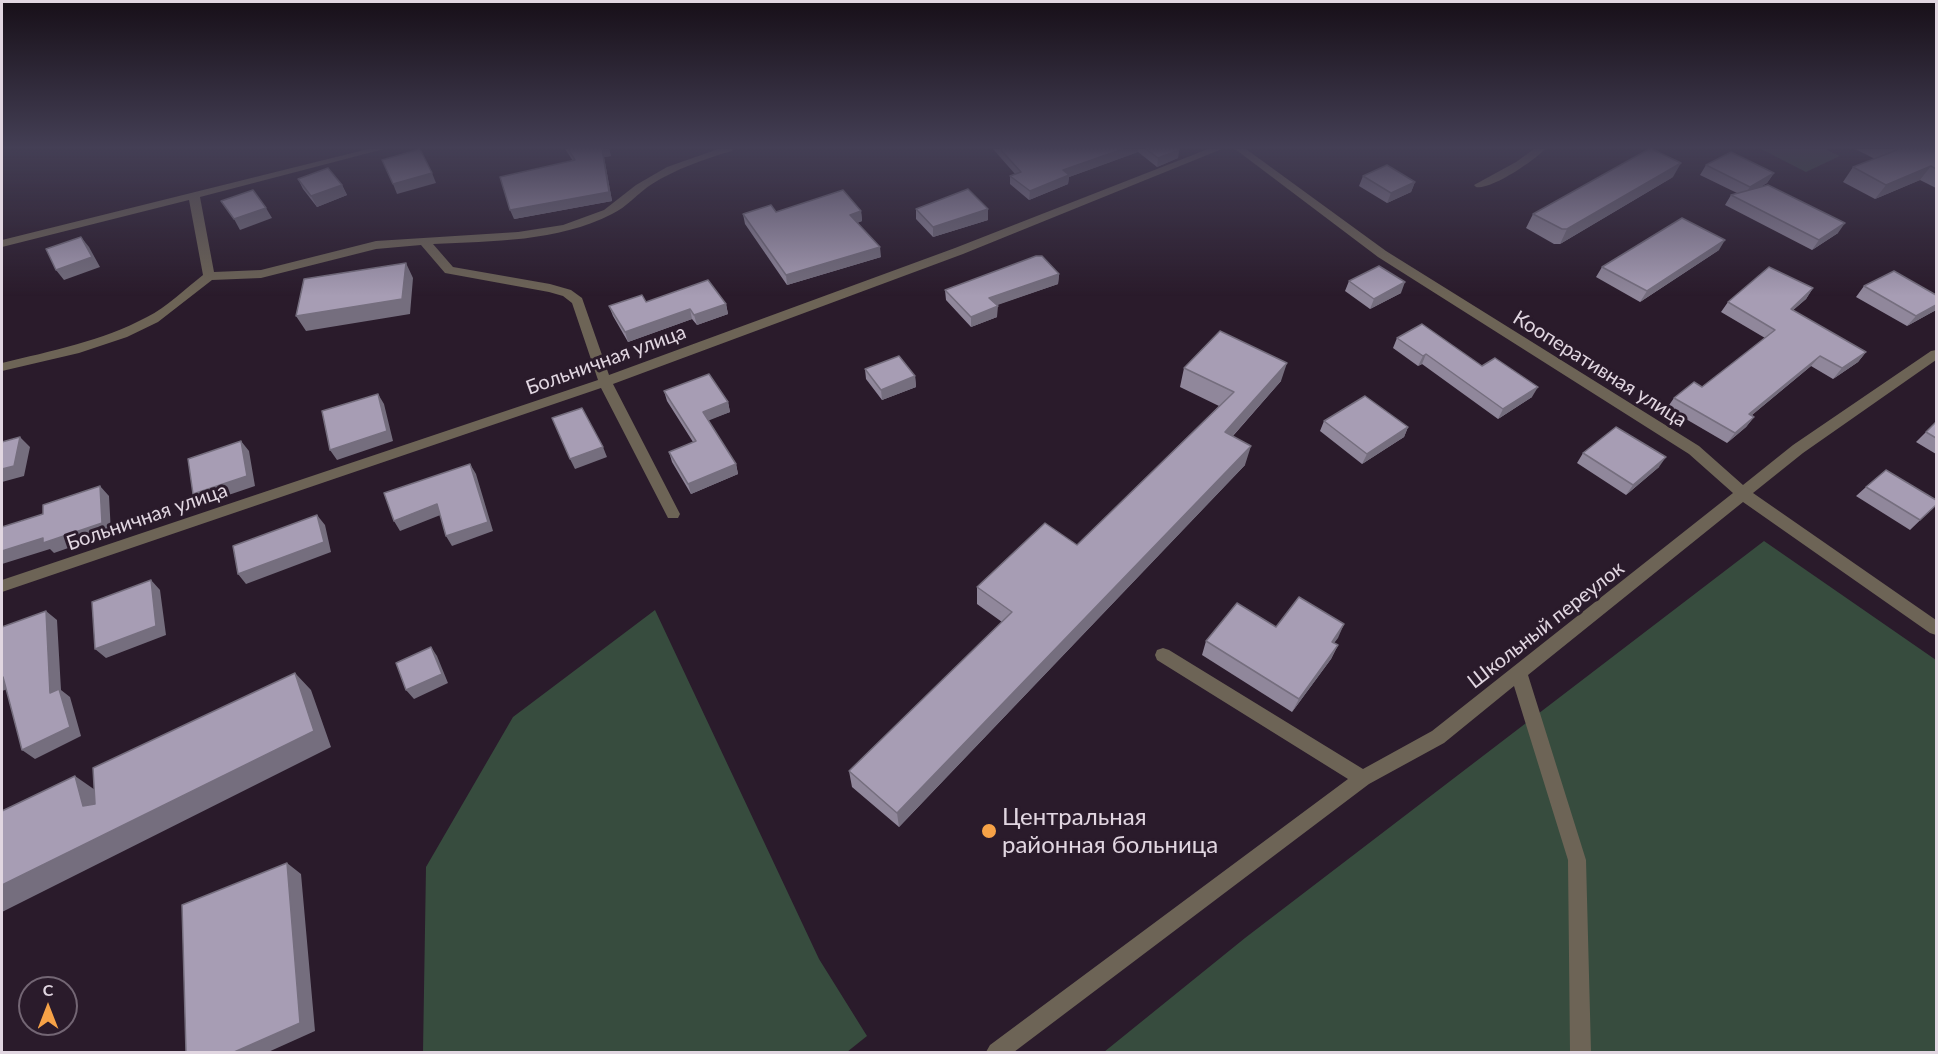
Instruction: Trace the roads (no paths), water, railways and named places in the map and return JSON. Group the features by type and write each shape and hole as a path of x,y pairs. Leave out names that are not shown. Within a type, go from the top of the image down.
{"street":[{"path":"2,243 181,198"},
{"path":"195,198 209,276"},
{"path":"2,367 79,349 122,334 154,319 209,276 261,274 376,244 550,231 591,220 610,212 628,198"},
{"name":"Больничная улица","path":"2,586 605,382 959,251 1093,198"},
{"name":"Кооперативная улица","path":"1307,198 1382,254 1694,450 1744,495 1936,628"},
{"path":"424,241 449,270 550,288 567,293 578,301 605,382 673,514"},
{"name":"Школьный переулок","path":"997,1053 1363,778 1438,737 1744,495 1798,449 1936,354"},
{"path":"1163,656 1363,778"},
{"path":"1519,674 1577,860 1581,1053"}],"place":[{"name":"Центральная районная больница","path":"989,831"}]}
